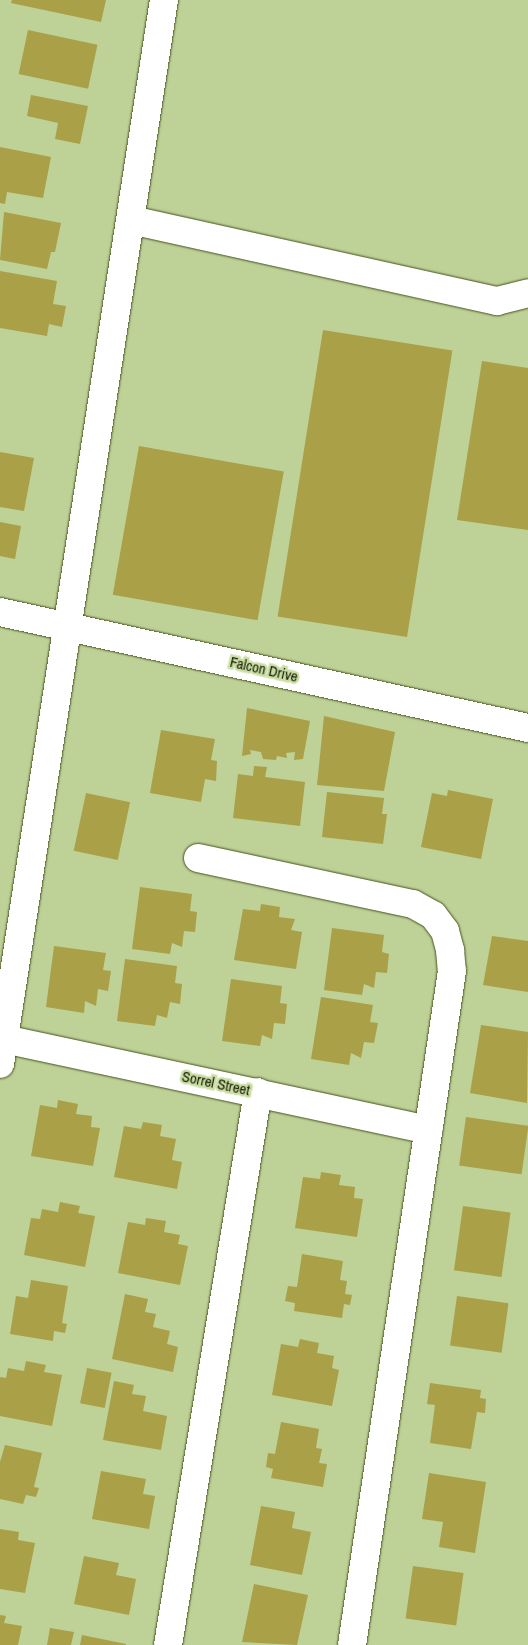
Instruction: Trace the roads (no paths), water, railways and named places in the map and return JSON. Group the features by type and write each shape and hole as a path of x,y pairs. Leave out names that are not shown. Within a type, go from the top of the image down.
{"street":[{"path":"2,1052 66,625 164,0"},
{"path":"131,220 497,301 528,293"},
{"name":"Falcon Drive","path":"0,612 528,728"},
{"path":"198,858 414,904 433,915 444,931 452,971 352,1645"},
{"name":"Sorrel Street","path":"2,1052 258,1092 428,1130"},
{"path":"168,1645 258,1092"}]}
